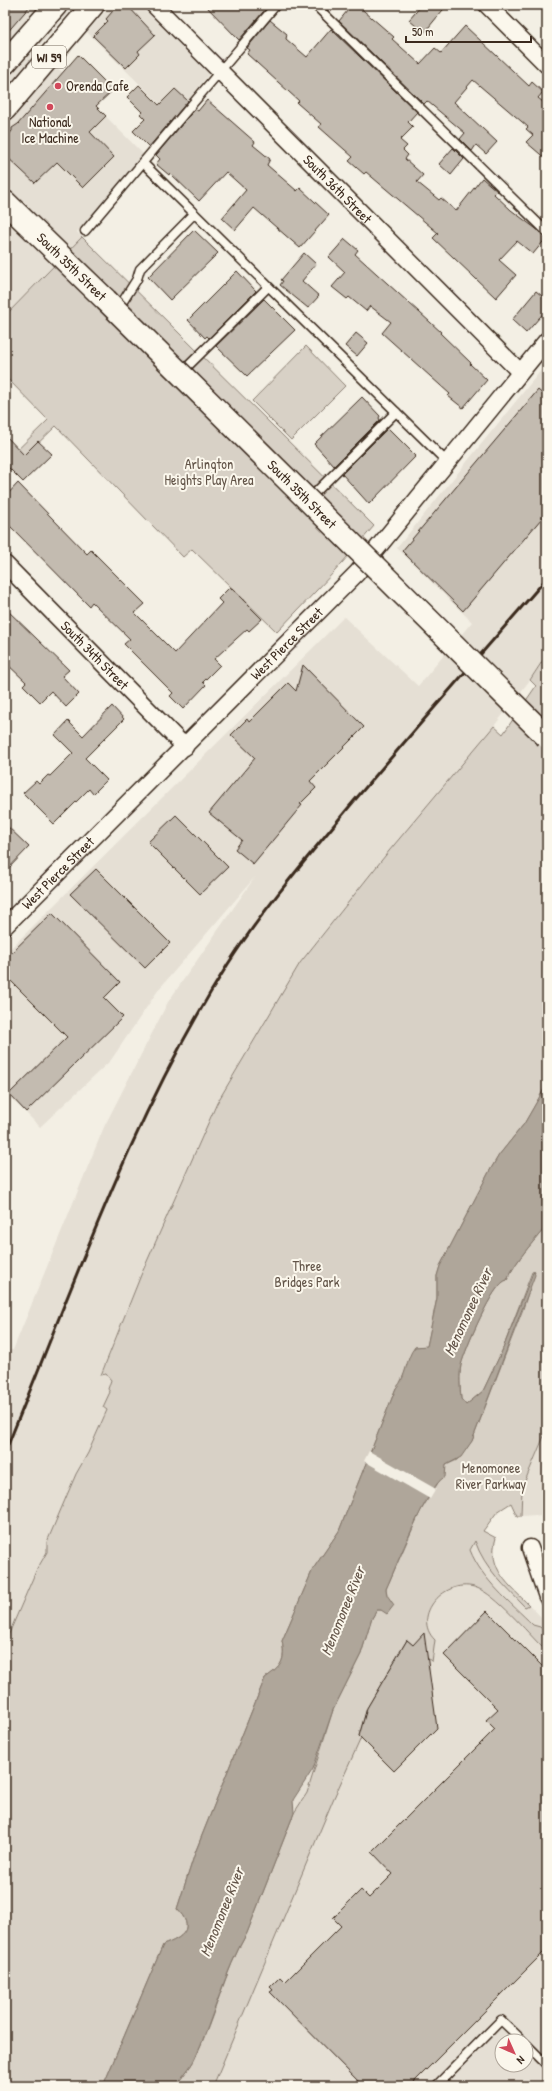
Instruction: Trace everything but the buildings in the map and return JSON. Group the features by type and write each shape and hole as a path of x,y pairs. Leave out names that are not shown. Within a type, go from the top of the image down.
{"main road":[{"name":"WI 59","path":"5,63 56,5"},
{"name":"WI 59","path":"5,109 93,5"},
{"name":"South 35th Street","path":"5,202 106,300 547,737"}],"street":[{"name":"South 36th Street","path":"154,5 219,72 520,372"},
{"path":"486,5 547,65"},
{"name":"West Pierce Street","path":"5,926 357,573 547,340"},
{"name":"South 34th Street","path":"5,564 185,747"},
{"path":"530,1548 547,1597"}],"lane":[{"path":"85,231 276,5"},
{"path":"315,5 547,232"},
{"path":"143,163 447,462"},
{"path":"194,214 140,269 137,280 120,306 442,626"},
{"path":"184,370 268,287"},
{"path":"311,497 396,412"},
{"path":"436,2086 501,2020 515,2033"},
{"path":"534,2052 547,2065"}],"shaded area":[{"path":"5,5 75,5 38,48 144,155 77,232 82,237 5,316"},
{"path":"111,5 140,5 209,74 174,118 87,32"},
{"path":"547,363 547,654 530,680 487,735 389,851 300,963 217,1103 141,1275 101,1374 106,1374 111,1380 108,1388 110,1392 103,1407 107,1410 88,1453 76,1474 47,1542 47,1552 36,1571 5,1643 5,1350 13,1350 104,1127 168,1002 255,877 159,989 111,1060 40,1127 5,1092 5,954 344,617 418,686 472,622 397,548"},
{"path":"547,1429 547,1519 536,1515 521,1516 522,1488"},
{"path":"496,1538 494,1559 500,1575 547,1623 547,2086 177,2086 294,1813 293,1800 313,1769 338,1701 387,1595 470,1550 475,1541"}],"green space":[{"name":"Arlington Heights Play Area","path":"82,237 374,526 335,571 277,632 192,549 183,557 56,426 5,475 5,462 48,420 5,376 5,316"},
{"path":"306,346 345,386 291,440 252,401"},
{"name":"Three Bridges Park","path":"547,654 547,1084 524,1124 499,1155 489,1172 440,1266 437,1276 437,1298 427,1347 415,1347 400,1384 396,1388 339,1531 313,1569 282,1641 283,1659 278,1667 265,1678 195,1853 177,1909 186,1922 185,1932 176,1939 163,1945 103,2086 5,2086 5,1643 36,1571 47,1552 47,1542 76,1474 88,1453 107,1410 103,1407 110,1392 108,1389 111,1380 106,1374 101,1375 141,1275 217,1103 300,963 389,851 494,726 503,734 536,686 530,680"},
{"name":"Menomonee River Parkway","path":"547,1225 547,1429 522,1488 521,1516 517,1516 511,1503 497,1512 483,1531 496,1538 494,1558 502,1576 514,1591 529,1605 525,1607 496,1577 484,1560 475,1541 470,1550 475,1561 497,1590 533,1625 540,1627 547,1634 547,1647 543,1648 502,1606 485,1592 477,1588 465,1586 454,1588 443,1593 435,1600 429,1610 427,1620 428,1630 435,1640 432,1662 407,1640 367,1708 359,1736 361,1738 333,1800 213,2086 177,2086 193,2062 202,2042 232,1963 247,1933 294,1813 307,1793 333,1710 361,1654 372,1618 377,1610 381,1610 387,1595 386,1589 420,1512 441,1478 446,1465 457,1460 472,1441 523,1309 535,1271 532,1272 502,1351 483,1391 466,1405 461,1399 460,1369 480,1318 494,1292 507,1280 520,1258"}],"water":[{"name":"Menomonee River","path":"547,1084 547,1225 520,1258 507,1280 494,1292 480,1318 461,1365 461,1399 466,1405 483,1391 502,1351 534,1270 535,1275 472,1441 461,1457 446,1465 445,1477 438,1483 430,1494 412,1528 386,1589 387,1595 394,1605 387,1614 381,1610 377,1610 372,1618 361,1654 333,1710 313,1769 293,1800 294,1813 247,1933 225,1979 202,2042 193,2062 177,2086 103,2086 163,1945 176,1939 185,1932 186,1922 177,1909 195,1853 265,1678 278,1667 283,1659 282,1641 313,1569 339,1531 396,1388 400,1384 409,1357 415,1347 427,1346 437,1298 437,1276 440,1266 489,1172 499,1155 524,1124"}],"pier":[{"path":"369,1451 436,1489 430,1499 364,1461"}],"railway":[{"path":"5,1452 80,1265 133,1142 162,1081 228,964 256,923 317,845 398,749 547,578"}],"place":[{"name":"Orenda Cafe","path":"58,86"},
{"name":"National Ice Machine","path":"50,107"}]}
